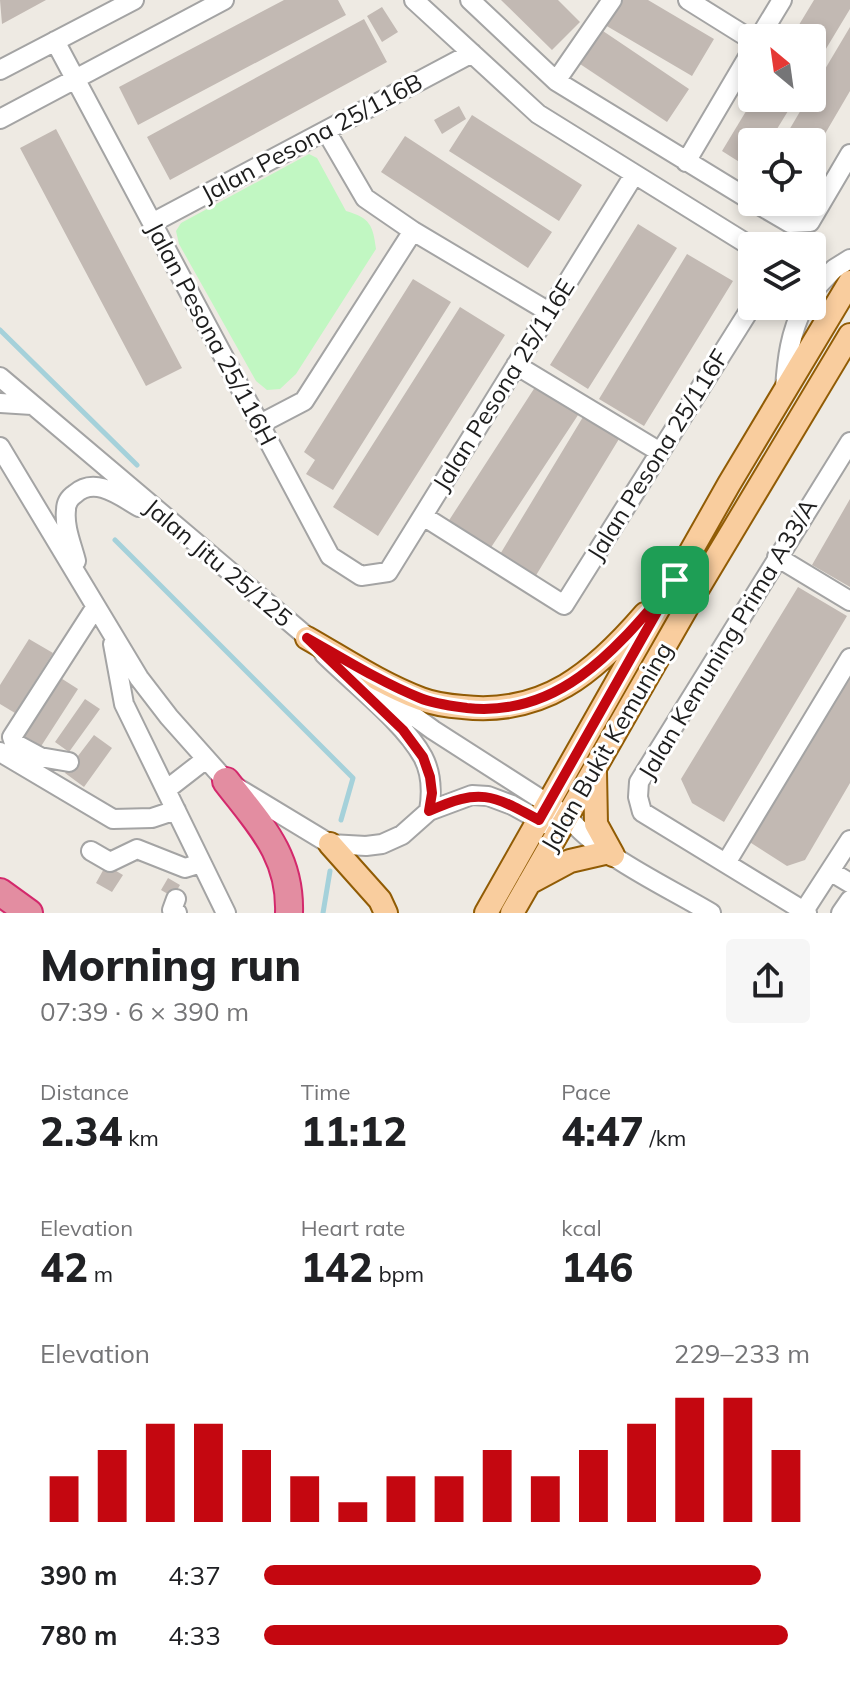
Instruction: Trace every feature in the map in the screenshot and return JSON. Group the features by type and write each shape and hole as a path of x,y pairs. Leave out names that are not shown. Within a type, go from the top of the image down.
{"highway":[{"path":"226,781 271,839 280,857 287,875 289,913"},
{"path":"0,892 29,913"}],"main road":[{"name":"Jalan Bukit Kemuning","path":"512,913 675,580 850,282"},
{"name":"Jalan Bukit Kemuning","path":"486,913 595,771 694,595 850,335"},
{"path":"307,638 423,700 482,709 516,706 539,700 585,674 619,644 675,580"},
{"path":"529,883 570,861 611,854 596,824 595,771"},
{"path":"330,844 380,900 386,913"}],"street":[{"path":"0,70 134,0"},
{"path":"0,119 224,0"},
{"path":"414,0 538,114 738,238"},
{"path":"470,0 556,81 738,193"},
{"path":"556,81 612,0"},
{"path":"688,0 738,31"},
{"path":"767,24 782,0"},
{"name":"Jalan Pesona 25/116H","path":"55,41 330,556 361,576"},
{"name":"Jalan Pesona 25/116B","path":"152,223 472,53"},
{"path":"686,162 738,74"},
{"path":"326,131 365,198 413,231 549,312"},
{"path":"826,195 850,154"},
{"name":"Jalan Pesona 25/116E","path":"361,576 388,572 634,175"},
{"path":"778,216 790,223 810,222 814,216"},
{"path":"260,424 304,401 413,231"},
{"path":"826,277 850,259"},
{"name":"Jalan Pesona 25/116F","path":"423,516 564,605 743,320"},
{"path":"785,391 787,355 798,320"},
{"path":"516,365 660,452"},
{"name":"Jalan Jitu 25/125","path":"0,377 307,638 559,821"},
{"path":"0,403 32,405"},
{"name":"Jalan Kemuning Prima A33/A","path":"726,863 642,812 638,797 639,782 850,442"},
{"path":"0,447 139,678 226,781 330,844 382,844 402,835 429,811 472,795 488,796 559,821 711,913"},
{"path":"0,475 29,495"},
{"path":"85,590 66,523 66,508 77,491 88,487 112,491 183,532"},
{"path":"777,557 850,601"},
{"path":"69,762 40,757 14,743 12,737 95,608"},
{"path":"111,633 124,704 226,913"},
{"path":"307,638 403,730 423,757 432,793 429,811"},
{"path":"850,658 726,863 806,912 850,840"},
{"path":"0,752 113,819 152,818 176,810"},
{"path":"166,790 206,759"},
{"path":"91,851 110,862 137,849 185,868 201,863"},
{"path":"830,871 850,883"},
{"path":"841,913 850,900"}],"green space":[{"path":"309,154 317,158 346,211 369,224 376,249 296,374 280,389 267,390 256,381 179,244 176,231 181,223"}],"building":[{"path":"0,0 46,0 2,24"},
{"path":"284,0 338,0 346,15 138,125 119,87"},
{"path":"501,0 558,0 580,22 552,50"},
{"path":"620,0 648,0 714,39 692,76 605,25"},
{"path":"814,0 850,0 850,9 826,49 826,24 799,24"},
{"path":"382,7 398,32 382,42 367,16"},
{"path":"364,19 387,62 170,180 147,137"},
{"path":"850,27 850,91 826,132 826,128 790,128 800,112 826,112 826,67"},
{"path":"603,31 689,89 667,122 580,64"},
{"path":"459,106 466,119 442,134 434,120"},
{"path":"746,112 787,112 778,128 738,128 738,161 722,151"},
{"path":"472,115 582,185 559,221 449,151"},
{"path":"56,129 182,368 146,386 20,148"},
{"path":"405,136 552,232 528,268 381,172"},
{"path":"638,224 677,248 588,389 550,365"},
{"path":"687,254 733,281 644,426 599,399"},
{"path":"413,279 451,302 333,490 306,474 315,460 304,452"},
{"path":"460,307 505,335 378,536 333,507"},
{"path":"539,381 582,409 488,552 446,525"},
{"path":"586,412 622,434 535,577 499,556"},
{"path":"850,499 850,587 812,565"},
{"path":"798,587 847,616 724,822 692,803 681,779"},
{"path":"29,639 53,653 15,713 0,704 0,685"},
{"path":"850,672 850,783 805,860 787,866 748,841"},
{"path":"56,675 78,689 38,751 16,736"},
{"path":"85,699 100,709 69,752 55,742"},
{"path":"94,735 112,748 84,787 65,773"},
{"path":"106,865 123,875 112,892 96,883"},
{"path":"168,878 180,885 173,897 161,890"}],"waterway":[{"path":"0,330 137,465"},
{"path":"115,540 353,778 341,820"},
{"path":"323,913 330,871"}],"route":[{"path":"675,580 539,820 488,796 472,795 429,811 432,793 423,757 403,730 307,638 423,700 482,709 516,706 539,700 585,674 626,637 675,580"}]}
